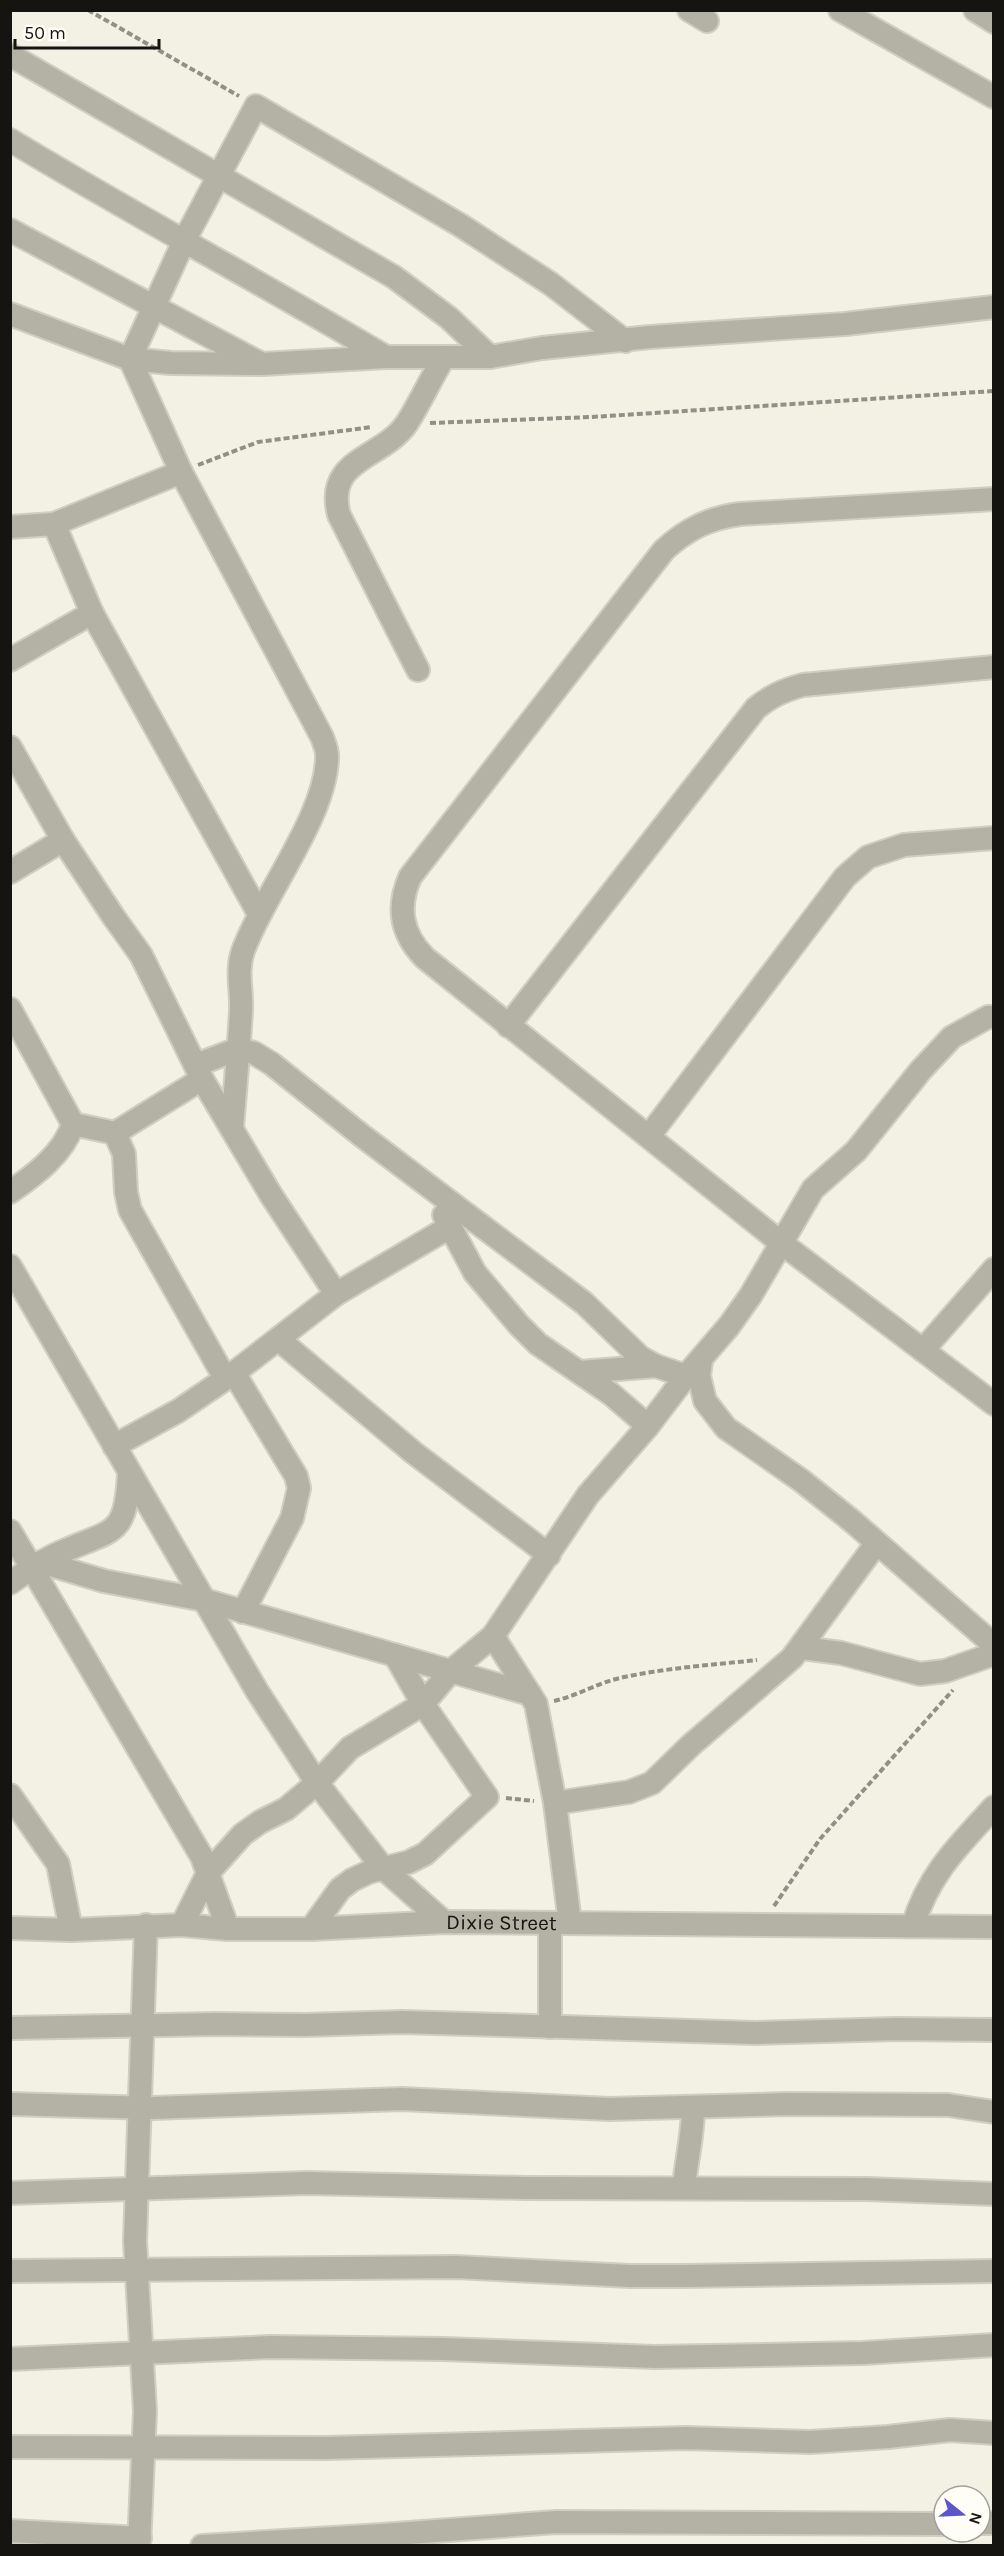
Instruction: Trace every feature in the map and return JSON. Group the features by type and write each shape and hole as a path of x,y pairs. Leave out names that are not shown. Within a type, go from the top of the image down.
{"street":[{"path":"840,10 993,97"},
{"path":"975,10 993,22"},
{"path":"10,55 394,277 449,318 490,357"},
{"path":"232,1128 241,1006 239,969 243,952 259,914 314,811 327,753 322,737 181,472 130,359 184,241 256,106 460,225 551,284 625,341"},
{"path":"10,140 105,197 268,287 386,357"},
{"path":"10,230 262,364"},
{"path":"10,314 130,359 171,363 262,364 386,357 443,359 490,357 542,348 650,337 845,324 993,307"},
{"path":"418,670 339,515 335,500 337,486 344,473 406,425 443,359"},
{"path":"10,527 54,524 181,472"},
{"path":"993,499 719,517 698,524 680,536 664,550 410,877 404,891 402,920 414,947 508,1026 650,1136 780,1242 993,1404"},
{"path":"54,524 92,613 259,914"},
{"path":"10,660 92,613"},
{"path":"508,1026 756,708 770,697 803,686 993,667"},
{"path":"10,747 63,840 141,955 199,1072 271,1195 336,1294"},
{"path":"650,1136 845,877 868,857 904,845 993,838"},
{"path":"10,872 63,840"},
{"path":"10,1009 73,1124 67,1142 59,1151 10,1192"},
{"path":"182,1925 208,1873 243,1834 260,1822 286,1809 317,1783 350,1748 423,1704 451,1671 493,1636 588,1495 648,1426 751,1295 813,1189 856,1151 921,1070 952,1037 988,1017 993,1017"},
{"path":"73,1124 115,1133 199,1072 238,1049 254,1053 294,1079 434,1191 576,1296 628,1347 656,1366"},
{"path":"115,1133 124,1154 126,1192 130,1210 229,1376 296,1476 299,1488 292,1518 243,1612"},
{"path":"434,1191 448,1228 475,1273 499,1303 538,1344 611,1394 648,1426"},
{"path":"114,1446 178,1411 229,1376 336,1294 448,1228"},
{"path":"10,1266 256,1691 317,1783 383,1868 444,1922"},
{"path":"924,1350 993,1269"},
{"path":"278,1339 414,1453 549,1555"},
{"path":"580,1372 656,1366 694,1368"},
{"path":"694,1368 714,1415 742,1440 809,1486 993,1645"},
{"path":"10,1583 27,1560 106,1535 119,1523 125,1509 129,1473"},
{"path":"10,1531 184,1824 208,1873 228,1929"},
{"path":"555,1803 618,1794 652,1783 691,1745 802,1648 876,1544"},
{"path":"27,1560 104,1581 204,1600 451,1671 533,1699"},
{"path":"493,1636 533,1699 555,1803 560,1923 550,2026"},
{"path":"802,1648 841,1653 920,1674 945,1671 993,1654"},
{"path":"311,1929 340,1889 352,1880 383,1868 409,1862 425,1854 487,1797 423,1704 395,1655"},
{"path":"10,1795 58,1864 71,1930"},
{"path":"913,1926 921,1901 931,1881 945,1861 993,1807"},
{"name":"Dixie Street","path":"10,1928 71,1930 182,1925 228,1929 311,1929 444,1922 993,1927"},
{"path":"10,2531 140,2542 145,2411 136,2268 141,2026 146,1925"},
{"path":"10,2028 402,2022 764,2033 896,2028 993,2030"},
{"path":"10,2104 139,2107 402,2099 609,2109 786,2104 948,2105 993,2112"},
{"path":"684,2188 693,2132 693,2108"},
{"path":"10,2193 307,2183 526,2188 867,2189 993,2194"},
{"path":"10,2271 136,2268 245,2270 456,2267 672,2276 993,2271"},
{"path":"10,2359 313,2346 655,2357 863,2353 993,2345"},
{"path":"10,2447 326,2448 686,2438 810,2442 950,2430 993,2433"},
{"path":"202,2546 556,2522 932,2524"}],"path":[{"path":"88,10 256,106"},
{"path":"181,472 258,442 406,425 468,420 615,416 993,391"},
{"path":"533,1699 574,1696 617,1678 676,1668 760,1660"},
{"path":"762,1924 820,1839 958,1685"},
{"path":"487,1797 555,1803"}]}
